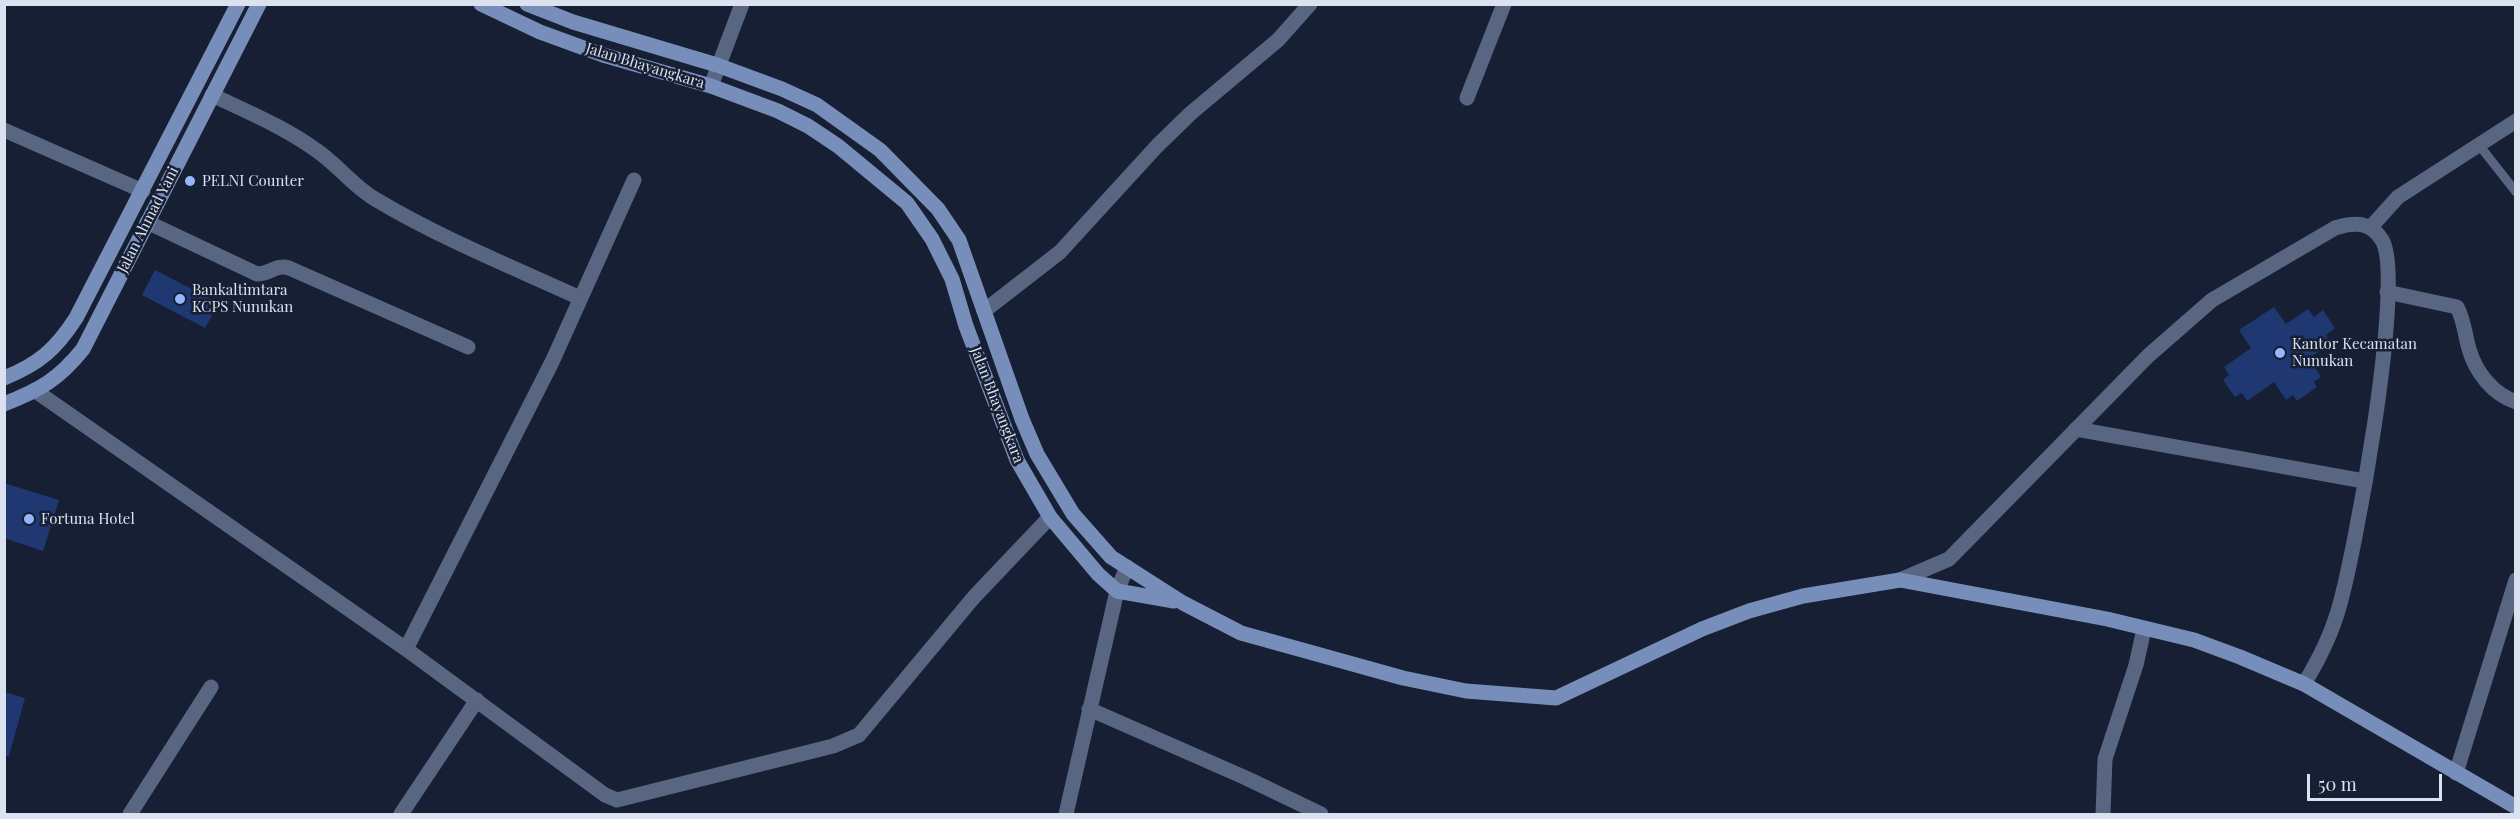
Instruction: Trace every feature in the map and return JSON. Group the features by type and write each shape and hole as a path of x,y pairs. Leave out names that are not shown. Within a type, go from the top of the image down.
{"main road":[{"name":"Jalan Ahmad Yani","path":"4,378 23,370 60,343 76,318 238,4"},
{"name":"Jalan Ahmad Yani","path":"4,405 36,392 56,379 83,349 259,4"},
{"name":"Jalan Bhayangkara","path":"482,4 540,32 603,55 711,86 778,111 808,126 838,146 907,203 932,239 952,279 966,326 1017,460 1050,517 1098,574 1117,591"},
{"name":"Jalan Bhayangkara","path":"527,4 583,25 717,65 817,105 894,163 938,209 959,240 1022,419 1037,454 1073,514 1093,540 1111,557 1183,603"},
{"path":"224,32 240,40"},
{"path":"1117,591 1183,603 1241,633 1403,678 1466,691 1556,698 1702,629 1749,610 1803,596 1900,580 2107,619 2194,640 2304,684 2516,807"}],"street":[{"path":"711,86 717,65 742,4"},
{"path":"984,311 1060,252 1191,113 1278,40 1310,4"},
{"path":"1467,98 1504,4"},
{"path":"212,95 284,129 318,151 351,182 376,200 459,243 580,297"},
{"path":"2371,227 2398,196 2516,121"},
{"path":"4,130 143,191"},
{"path":"406,649 552,362 634,180"},
{"path":"147,222 257,274 268,272 276,267 289,268 468,347"},
{"path":"1900,580 1949,559 2148,356 2212,300 2335,228 2353,222 2371,227 2383,242 2387,257 2385,340 2375,421 2352,555 2337,615 2325,649 2304,684"},
{"path":"2387,292 2457,308 2469,352 2488,384 2494,391 2516,402"},
{"path":"36,392 406,649 605,795 616,800 848,741 868,725 974,597 1050,517"},
{"path":"2076,429 2364,482"},
{"path":"1066,814 1117,591 1127,567"},
{"path":"2456,773 2514,589"},
{"path":"2103,814 2105,759 2136,665 2144,629"},
{"path":"130,814 211,687"},
{"path":"402,814 477,700"},
{"path":"1089,709 1246,778 1321,814"}],"lane":[{"path":"2479,145 2516,192"}],"building":[{"name":"Bankaltimtara KCPS Nunukan","path":"155,270 219,303 205,328 142,295"},
{"name":"Kantor Kecamatan Nunukan","path":"2274,307 2286,324 2308,309 2314,317 2323,310 2335,328 2326,335 2332,343 2309,358 2321,377 2314,382 2317,387 2297,401 2293,395 2286,400 2274,382 2247,401 2242,393 2235,397 2223,380 2229,375 2224,367 2251,348 2239,330"},
{"name":"Fortuna Hotel","path":"4,483 59,500 43,551 4,538"},
{"path":"4,692 25,698 9,756 4,756"}],"place":[{"name":"PELNI Counter","path":"190,181"},
{"name":"Bankaltimtara KCPS Nunukan","path":"180,299"},
{"name":"Kantor Kecamatan Nunukan","path":"2280,353"},
{"name":"Fortuna Hotel","path":"29,519"}]}
